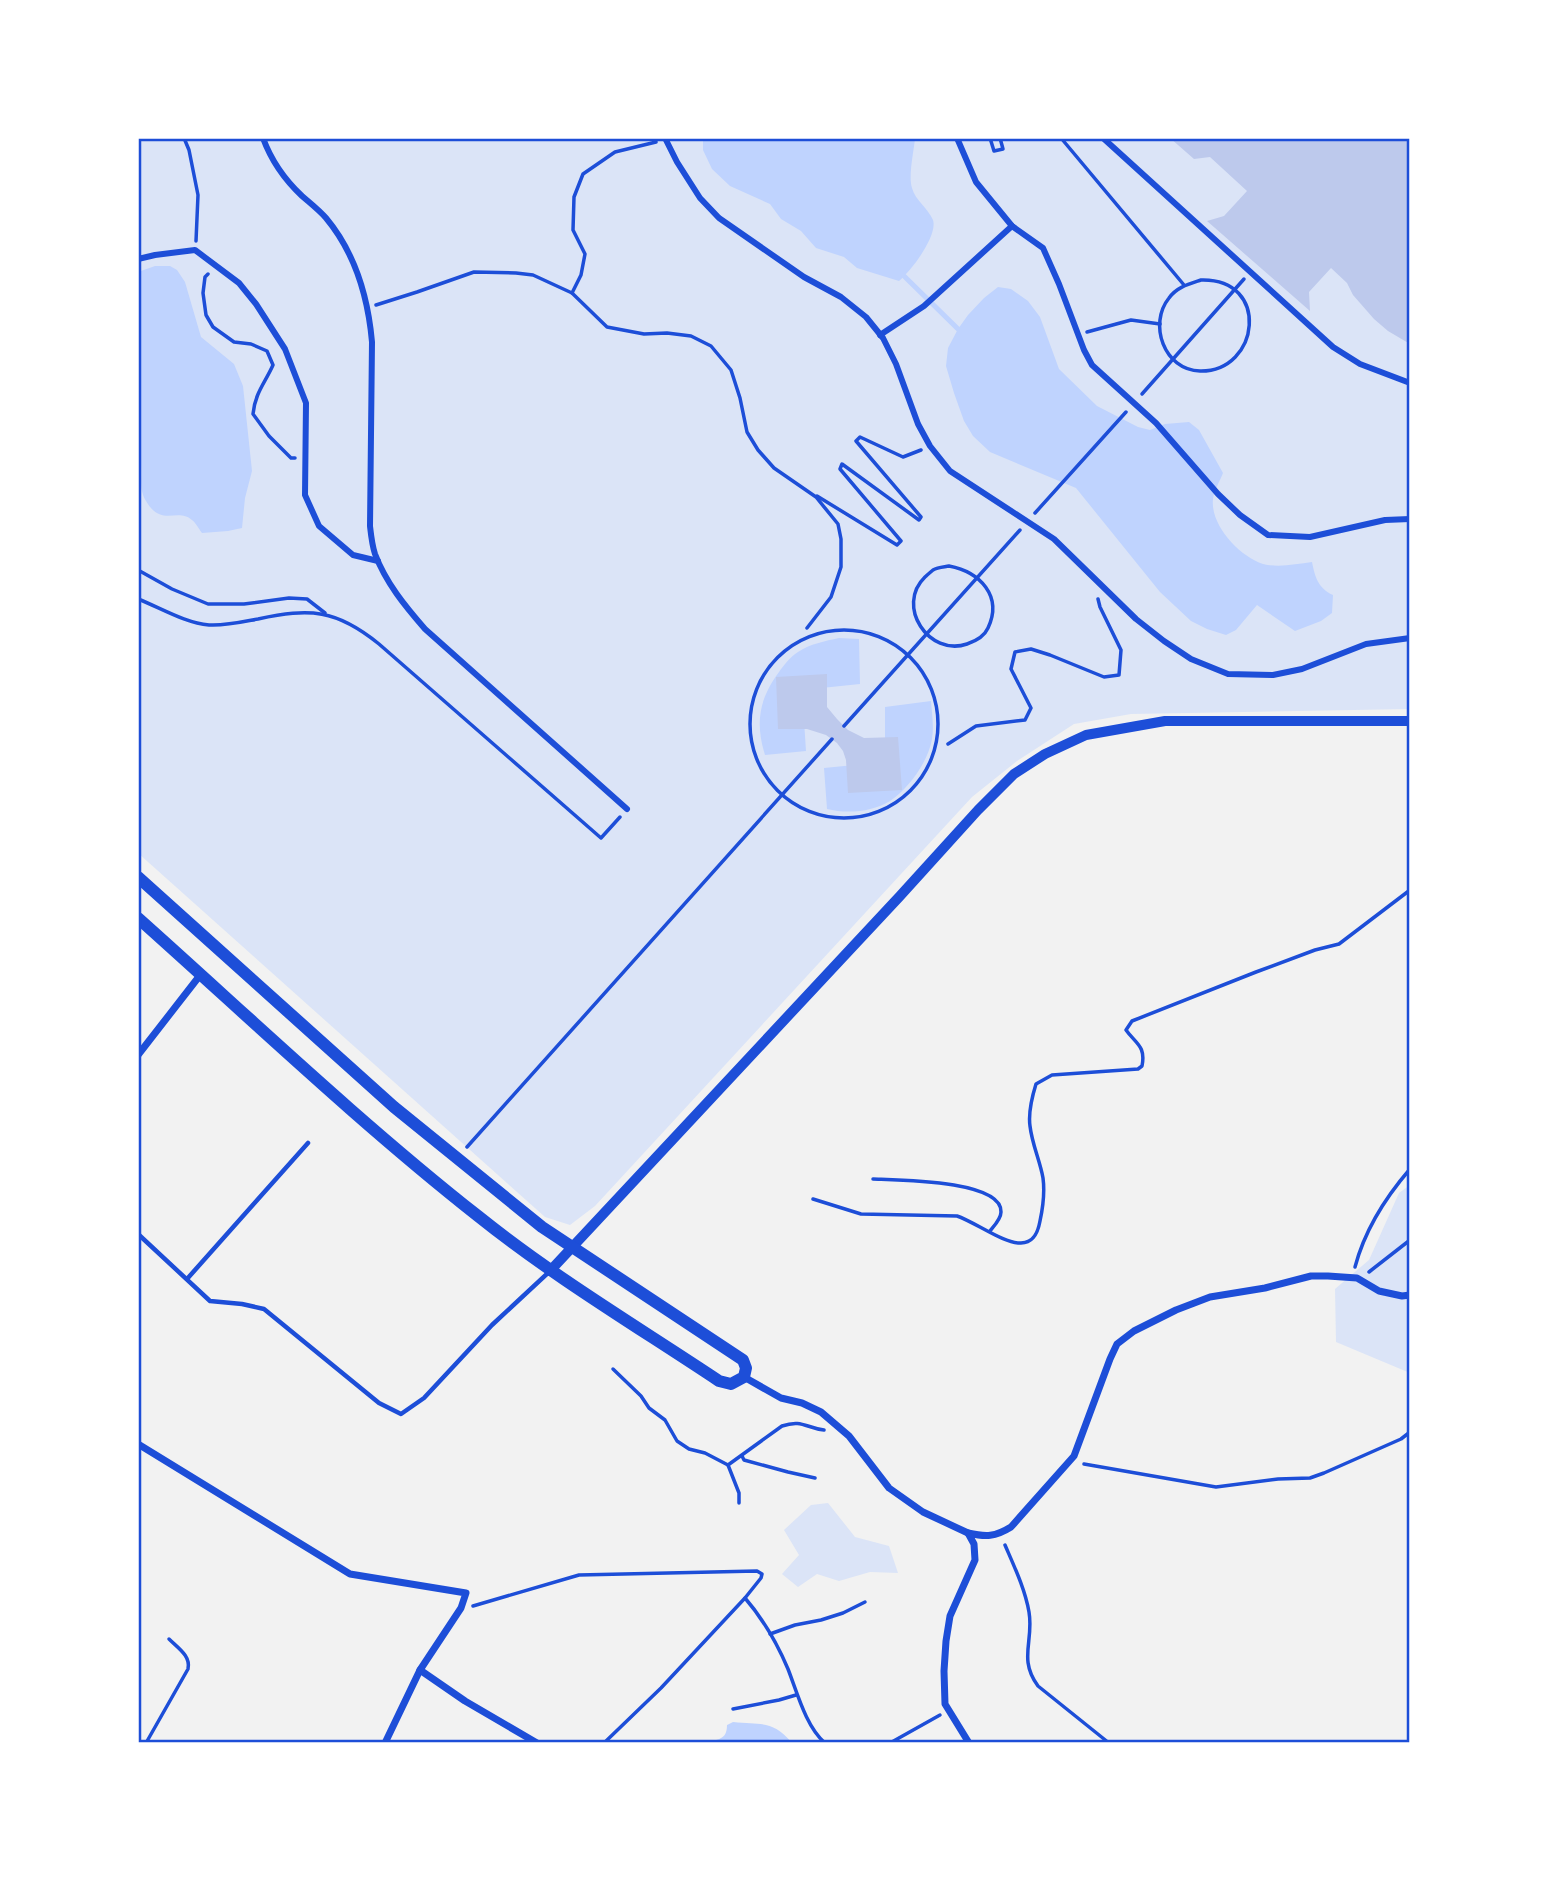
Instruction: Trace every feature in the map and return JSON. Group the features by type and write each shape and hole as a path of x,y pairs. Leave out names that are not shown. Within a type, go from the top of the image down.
{"main road":[{"path":"138,877 394,1107 542,1227 743,1360 746,1368 744,1377 731,1384 719,1381 550,1271 479,1218 368,1125 138,918"}],"street":[{"path":"263,138 281,172 338,233 363,284 372,342 370,526 374,552 389,583 425,629 627,810"},
{"path":"957,138 976,182 1012,226 1043,248 1092,365 1157,423 1218,494 1240,515 1268,535 1310,537 1385,520 1410,520"},
{"path":"1103,138 1333,347 1360,364 1410,383"},
{"path":"666,139 700,198 719,218 804,277 841,297 866,317 880,335 896,364 918,424 930,446 950,471 1054,540 1136,619 1164,641 1191,659 1228,674 1273,675 1301,669 1366,643 1410,638"},
{"path":"880,335 924,306 1012,226"},
{"path":"138,259 195,250 239,283 256,304 285,349 306,403 305,495 319,526 353,555 378,561"},
{"path":"550,1271 978,810 1014,774 1045,754 1086,735 1165,721 1410,720"},
{"path":"138,1055 201,974"},
{"path":"744,1377 781,1398 802,1403 821,1412 849,1436 889,1488 923,1512 968,1533 990,1536 1000,1534 1011,1527 1074,1456 1117,1344 1133,1331 1210,1297 1265,1288 1311,1276 1355,1278 1379,1290 1402,1296 1410,1295"},
{"path":"138,1444 350,1574 466,1593 461,1608 420,1670 385,1743"},
{"path":"968,1533 976,1552 973,1569 950,1616 944,1671 945,1704 969,1743"},
{"path":"420,1670 476,1708 537,1743"}],"lane":[{"path":"187,1279 308,1143"},
{"path":"138,1234 210,1301 264,1309 379,1403 401,1415 424,1398 492,1325 550,1271"}],"path":[{"path":"184,138 198,194 195,250"},
{"path":"990,138 994,151 1003,149 1000,138"},
{"path":"1061,138 1184,285"},
{"path":"572,293 581,275 585,254 573,230 574,197 583,174 614,152 666,139"},
{"path":"215,264 205,277 203,293 206,315 213,327 234,342 251,344 267,351 273,365 257,393 253,414 269,436 291,457 305,460"},
{"path":"368,307 474,272 533,275 572,293 607,327 643,334 691,336 711,346 731,370 747,432 758,450 774,468 816,497 838,524 841,567 831,597 807,628"},
{"path":"1142,394 1250,272"},
{"path":"1201,280 1222,282 1244,299 1250,318 1250,330 1240,351 1225,363 1196,371 1174,359 1160,341 1163,307 1184,285 1201,280"},
{"path":"1079,335 1131,320 1160,324"},
{"path":"1031,518 1133,404"},
{"path":"803,488 897,545 901,541 839,468 842,464 919,520 921,517 856,441 860,437 903,457 930,446"},
{"path":"844,726 1021,528"},
{"path":"949,566 963,569 986,586 993,610 985,634 974,642 961,646 939,642 926,634 918,624 913,609 914,592 933,570 949,566"},
{"path":"138,570 172,589 208,604 307,599 327,614"},
{"path":"948,744 976,726 1025,720 1031,708 1011,669 1015,652 1031,649 1104,677 1119,675 1121,650 1100,607 1095,580"},
{"path":"138,599 172,614 208,625 309,611 348,622 367,634 601,838 627,810"},
{"path":"853,629 874,634 889,640 908,654 922,672 934,700 938,722 937,737 929,762 917,781 900,799 877,814 854,819 832,820 810,813 783,794 757,761 749,728 752,699 770,668 803,639 839,630 853,629"},
{"path":"467,1147 832,740"},
{"path":"813,1199 861,1214 957,1216 1007,1240 1021,1243 1031,1240 1038,1233 1044,1206 1043,1176 1029,1119 1036,1084 1052,1075 1138,1069 1142,1066 1144,1056 1141,1046 1126,1030 1132,1021 1315,950 1339,944 1410,890"},
{"path":"1355,1278 1358,1258 1374,1217 1387,1196 1410,1169"},
{"path":"873,1179 938,1183 989,1195 1001,1209 1001,1217 990,1231"},
{"path":"1355,1278 1375,1269 1410,1240"},
{"path":"613,1369 641,1396 649,1408 665,1420 677,1441 689,1449 705,1453 729,1465 739,1493 739,1503"},
{"path":"729,1465 773,1432 792,1423 801,1423 823,1431 835,1424"},
{"path":"1068,1463 1216,1486 1310,1478 1401,1439 1410,1432"},
{"path":"741,1456 744,1460 814,1478"},
{"path":"1000,1534 1021,1585 1029,1613 1027,1652 1032,1678 1038,1686 1109,1743"},
{"path":"461,1608 579,1575 762,1574 745,1598 661,1688 604,1743"},
{"path":"745,1598 770,1634 817,1737 825,1743"},
{"path":"770,1634 843,1613 865,1602"},
{"path":"146,1743 190,1663 169,1639"},
{"path":"733,1709 797,1694"},
{"path":"890,1743 948,1710"}],"shaded area":[{"path":"138,138 1410,138 1410,709 1131,714 1074,724 1017,761 972,797 595,1206 570,1225 545,1217 138,853"},
{"path":"1410,1185 1410,1373 1336,1342 1335,1289 1369,1260 1399,1193"},
{"path":"828,1503 855,1537 889,1546 898,1573 870,1572 839,1581 817,1574 798,1587 782,1574 799,1555 784,1530 811,1505"}],"water":[{"path":"703,138 915,138 911,183 916,196 933,220 928,244 899,281 857,268 844,257 816,248 801,231 781,219 770,204 730,186 712,169 703,150"},
{"path":"155,266 170,266 177,270 185,282 201,337 234,364 243,386 252,471 245,498 242,528 202,533 193,521 186,517 158,514 142,493 138,272"},
{"path":"998,287 1011,289 1028,301 1040,317 1059,369 1097,406 1138,427 1150,430 1165,424 1189,422 1199,430 1223,473 1214,496 1213,509 1221,529 1236,547 1263,564 1281,566 1312,562 1318,582 1333,595 1332,613 1321,621 1295,631 1257,605 1236,630 1226,635 1207,629 1191,621 1160,592 1076,488 990,452 973,436 964,421 946,366 948,348 968,315"},
{"path":"839,638 859,639 860,684 802,690 806,751 765,755 760,722 763,702 772,682 787,661 798,652"},
{"path":"931,701 933,730 930,748 917,774 904,789 883,805 867,810 851,812 827,809 824,768 885,762 885,707"},
{"path":"733,1722 772,1727 792,1743 715,1743 724,1735 727,1725"}],"building":[{"path":"1170,138 1410,138 1410,344 1374,319 1353,295 1347,283 1331,268 1309,292 1310,311 1207,221 1224,216 1247,191 1210,157 1194,159"},
{"path":"827,674 827,707 848,730 864,738 898,737 902,790 848,793 846,760 837,743 826,735 807,729 778,729 776,677"}],"waterway":[{"path":"904,276 958,329"}]}
